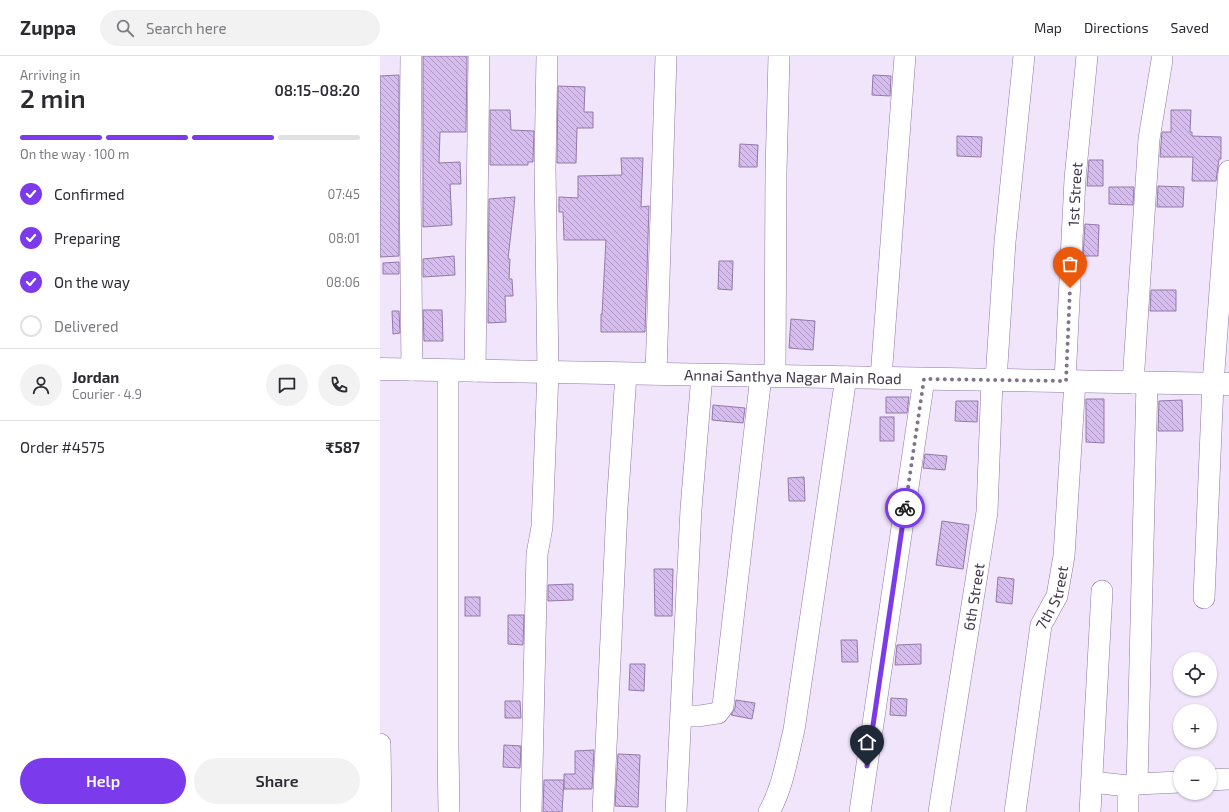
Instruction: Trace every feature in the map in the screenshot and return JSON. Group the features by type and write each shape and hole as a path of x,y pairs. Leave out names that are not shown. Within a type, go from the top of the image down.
{"street":[{"path":"411,56 410,178 412,370"},
{"path":"475,371 479,56"},
{"path":"531,812 537,554 542,528 548,372 545,166 547,56"},
{"path":"656,374 666,56"},
{"path":"681,716 700,716 718,713 723,706 768,376 779,56"},
{"path":"881,378 905,56"},
{"name":"6th Street","path":"939,812 987,512 994,380 1005,242 1024,56"},
{"name":"1st Street","path":"1070,381 1075,179 1087,56"},
{"path":"1128,812 1133,785 1140,383 1149,139 1162,60"},
{"path":"1204,598 1221,384 1229,171"},
{"name":"Annai Santhya Nagar Main Road","path":"380,369 1221,384"},
{"path":"448,370 449,812"},
{"path":"603,812 617,508 626,374"},
{"path":"676,812 691,509 702,375"},
{"path":"769,812 775,800 784,771 794,730 846,377"},
{"path":"860,812 924,379"},
{"name":"7th Street","path":"1015,812 1041,625 1057,596 1064,556 1070,381"},
{"path":"1090,812 1102,591"},
{"path":"380,744 381,812"},
{"path":"1217,780 1229,779"},
{"path":"1092,782 1133,785 1173,782"}],"building":[{"path":"423,56 467,56 466,132 440,132 439,163 460,162 461,184 450,184 452,225 423,227"},
{"path":"399,75 399,256 380,257 380,76"},
{"path":"873,75 891,76 890,96 872,95"},
{"path":"558,86 585,87 584,112 593,112 593,128 577,128 576,163 557,163"},
{"path":"490,110 510,110 511,130 534,131 533,162 528,162 528,165 490,165"},
{"path":"1171,110 1191,110 1190,132 1192,132 1192,136 1221,137 1221,159 1219,159 1216,181 1192,181 1193,157 1160,157 1162,132 1171,132"},
{"path":"957,136 982,137 981,157 957,156"},
{"path":"740,144 758,145 757,167 739,167"},
{"path":"621,158 643,158 641,207 649,206 645,332 601,332 606,240 564,240 563,212 559,212 559,197 578,198 578,176 622,175"},
{"path":"1089,160 1103,160 1103,186 1087,186"},
{"path":"1158,186 1184,187 1183,207 1157,207"},
{"path":"1109,187 1134,187 1133,205 1109,204"},
{"path":"515,197 508,259 510,259 509,279 512,279 513,296 505,296 506,322 488,323 489,199"},
{"path":"1085,224 1099,225 1098,256 1083,256"},
{"path":"454,256 455,275 423,277 423,259"},
{"path":"719,261 733,261 732,290 718,289"},
{"path":"399,262 399,274 383,274 383,263"},
{"path":"1151,290 1176,290 1176,311 1150,311"},
{"path":"423,310 442,310 443,341 424,341"},
{"path":"392,311 399,311 400,333 393,334"},
{"path":"791,319 815,321 813,350 789,348"},
{"path":"886,397 909,397 907,413 886,413"},
{"path":"1086,399 1104,399 1104,443 1086,442"},
{"path":"1182,400 1183,431 1158,431 1159,401"},
{"path":"956,401 978,401 977,422 955,421"},
{"path":"713,405 745,408 743,423 712,420"},
{"path":"880,417 894,417 894,441 880,441"},
{"path":"925,454 947,456 945,470 923,468"},
{"path":"804,477 805,501 789,501 788,478"},
{"path":"942,521 969,525 963,569 936,565"},
{"path":"654,569 673,569 672,616 655,616"},
{"path":"998,577 1014,579 1012,604 996,602"},
{"path":"573,584 573,600 548,601 548,585"},
{"path":"465,597 480,597 480,616 465,616"},
{"path":"508,615 524,615 523,645 508,644"},
{"path":"841,640 857,640 858,662 842,662"},
{"path":"921,644 921,664 895,665 897,645"},
{"path":"630,664 645,664 644,691 629,690"},
{"path":"891,698 907,699 906,716 890,715"},
{"path":"736,700 755,703 752,719 731,715 735,708"},
{"path":"505,701 520,701 521,718 505,718"},
{"path":"504,745 521,746 520,768 503,767"},
{"path":"594,750 592,789 564,789 564,774 575,774 575,751"},
{"path":"618,754 640,755 638,807 615,806"},
{"path":"544,780 564,780 562,812 543,812"}],"way so far":[{"path":"905,508 924,379 1066,381 1070,288"}],"route":[{"path":"867,766 905,508"}]}
